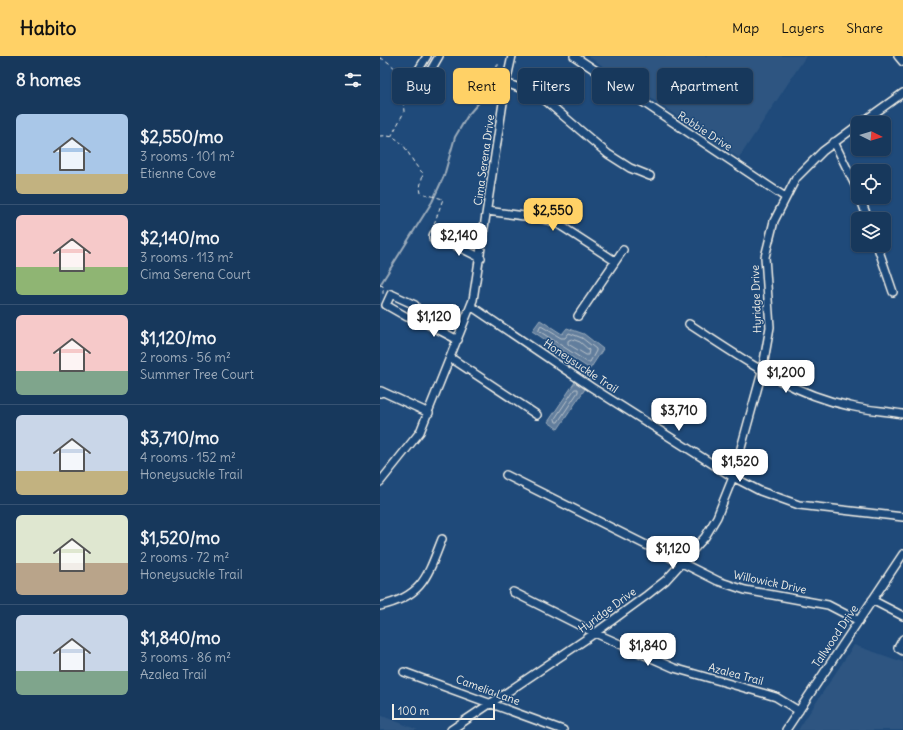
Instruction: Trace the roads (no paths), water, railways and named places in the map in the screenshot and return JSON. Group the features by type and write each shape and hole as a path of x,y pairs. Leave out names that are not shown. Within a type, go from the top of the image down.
{"street":[{"path":"427,56 419,70 428,75 439,56"},
{"name":"Cima Serena Drive","path":"509,68 512,56"},
{"name":"Robbie Drive","path":"574,56 686,133 785,197"},
{"path":"898,56 903,62"},
{"path":"510,84 533,93 546,101 608,154 630,168 650,176"},
{"path":"871,116 903,93"},
{"name":"Cima Serena Drive","path":"380,482 420,432 429,413 471,306 480,258 503,104"},
{"name":"Hyridge Drive","path":"451,730 490,702 595,633 647,595 681,564 705,537 717,517 732,477 762,372 770,327 765,257 774,221 796,178 808,164 851,130"},
{"path":"834,142 851,177"},
{"path":"487,211 539,218 555,222 615,261"},
{"path":"434,235 437,232 443,232 445,240 480,258"},
{"path":"578,316 623,250"},
{"path":"880,252 894,292"},
{"name":"Honeysuckle Trail","path":"471,306 591,387 732,477 760,491 799,505 903,517"},
{"path":"416,318 458,340"},
{"path":"690,324 762,372 797,389 826,400 850,406 902,414"},
{"path":"451,358 537,415"},
{"path":"380,393 381,391 429,413"},
{"name":"Willowick Drive","path":"506,475 681,564 718,581 745,590 828,605 859,621"},
{"path":"380,606 407,598 417,589 427,577 442,539"},
{"name":"Tallwood Drive","path":"786,730 903,554"},
{"name":"Azalea Trail","path":"513,592 595,633 674,668 776,697 798,711"},
{"path":"872,600 903,616"},
{"path":"903,639 898,648 903,651"},
{"name":"Camelia Lane","path":"404,672 564,730"}],"water":[{"path":"540,320 562,334 567,328 584,334 603,349 590,369 532,331"},
{"path":"575,382 585,389 558,429 548,422"}],"waterway":[{"path":"380,285 432,202 444,176 455,137 468,115 481,100 487,79 498,65"}]}
